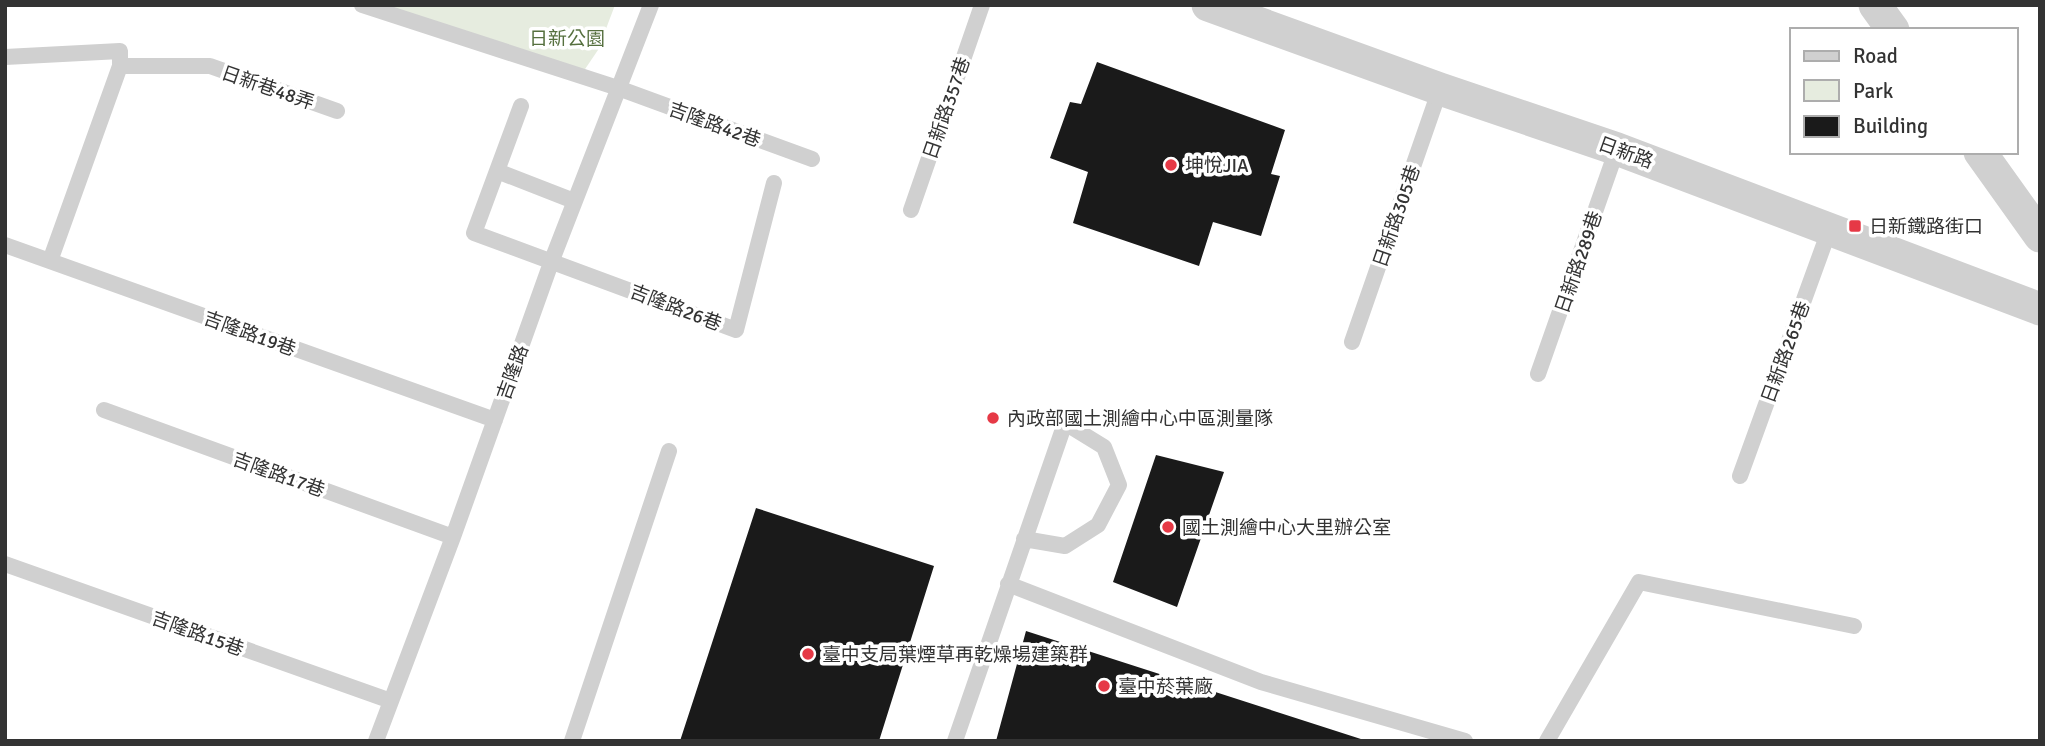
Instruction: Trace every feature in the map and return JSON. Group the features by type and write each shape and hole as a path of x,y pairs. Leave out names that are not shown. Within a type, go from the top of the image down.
{"street":[{"name":"日新路","path":"1208,5 1440,89 1617,149 2040,309"},
{"path":"1875,5 1891,28"},
{"path":"1981,154 2040,236"}],"lane":[{"name":"吉隆路42巷","path":"362,5 618,88 812,159"},
{"name":"吉隆路","path":"376,741 574,201 651,5"},
{"name":"日新路357巷","path":"911,210 982,5"},
{"path":"5,57 120,51 120,66 50,261"},
{"name":"日新巷48弄","path":"120,66 209,66 337,111"},
{"name":"日新路305巷","path":"1352,342 1440,89"},
{"path":"522,106 474,233 552,260"},
{"name":"日新路289巷","path":"1538,374 1617,149"},
{"path":"497,171 574,201"},
{"name":"吉隆路26巷","path":"552,260 736,330 774,183"},
{"name":"日新路265巷","path":"1740,476 1830,228"},
{"name":"吉隆路19巷","path":"5,245 495,421"},
{"name":"吉隆路17巷","path":"104,410 453,537"},
{"path":"956,741 1008,584 1065,423 1104,447 1119,485 1098,525 1065,546 1024,539"},
{"path":"572,741 668,452"},
{"name":"吉隆路15巷","path":"5,564 391,701"},
{"path":"1547,741 1639,582 1854,626"},
{"path":"1008,584 1261,682 1465,741"}],"green space":[{"name":"日新公園","path":"379,5 615,5 598,50 579,78"}],"building":[{"name":"坤悅JIA","path":"1097,62 1285,130 1271,174 1280,176 1261,236 1213,222 1199,266 1073,223 1088,172 1050,158 1070,102 1081,104"},
{"name":"國土測繪中心大里辦公室","path":"1156,455 1224,472 1177,607 1113,582"},
{"name":"臺中支局葉煙草再乾燥場建築群","path":"756,508 934,566 879,741 680,741"},
{"name":"臺中菸葉廠","path":"1026,631 1364,740 1364,741 996,741"}],"place":[{"name":"坤悅JIA","path":"1171,165"},
{"name":"日新鐵路街口","path":"1855,226"},
{"name":"內政部國土測繪中心中區測量隊","path":"993,418"},
{"name":"國土測繪中心大里辦公室","path":"1168,527"},
{"name":"臺中支局葉煙草再乾燥場建築群","path":"808,654"},
{"name":"臺中菸葉廠","path":"1104,686"}]}
